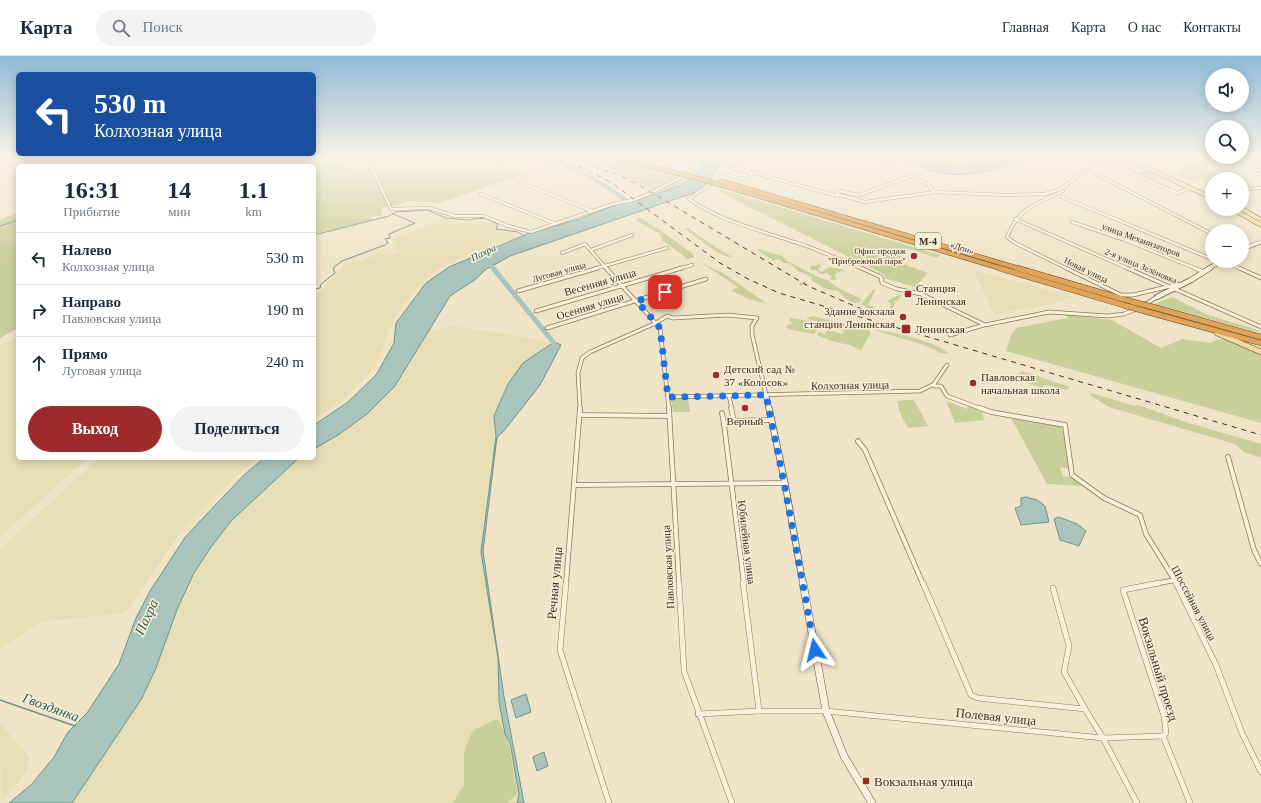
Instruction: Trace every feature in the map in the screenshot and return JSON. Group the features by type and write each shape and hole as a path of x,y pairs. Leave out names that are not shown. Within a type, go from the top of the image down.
{"highway":[{"name":"«Дон»","path":"755,192 1123,305 1261,343"},
{"name":"«Дон»","path":"757,192 1134,302 1261,337"}],"main road":[{"path":"1249,213 1261,220"},
{"path":"1245,216 1261,225"},
{"path":"1196,326 1237,340 1261,352"}],"street":[{"path":"383,192 391,209 429,208 455,216 484,216 526,232 531,232 655,192"},
{"path":"545,192 593,211"},
{"path":"701,192 689,199 699,206 740,225 793,241 854,264 881,277 882,283 921,294 985,325"},
{"path":"824,192 868,202 935,192 1006,195 1045,194 1052,192"},
{"path":"838,192 836,194 839,196"},
{"path":"845,192 860,194 866,192"},
{"path":"1015,219 1023,210 1062,192"},
{"path":"1131,192 1205,230"},
{"path":"481,194 556,224"},
{"path":"1062,197 1205,255"},
{"name":"Новая улица","path":"1015,219 1007,237 1013,242 1121,294 1133,295 1182,284"},
{"name":"2-я улица Зелёновка","path":"1015,219 1261,327"},
{"name":"улица Механизаторов","path":"1072,222 1125,240 1204,272"},
{"name":"Луговая улица","path":"591,250 632,235"},
{"path":"1249,246 1261,242"},
{"name":"Луговая улица","path":"562,253 585,244 656,322"},
{"name":"Луговая улица","path":"518,291 667,248"},
{"name":"Весенняя улица","path":"536,311 692,265"},
{"path":"950,335 985,325 1050,312 1113,316 1157,297 1210,268"},
{"path":"1237,268 1261,278"},
{"name":"Осенняя улица","path":"547,328 706,279"},
{"path":"656,322 666,316 673,318 728,315 757,318 752,326 752,334 772,420 826,710 844,756 872,803"},
{"name":"Речная улица","path":"609,803 586,736 560,650 580,415 578,373 582,358 590,352 656,322"},
{"name":"Павловская улица","path":"656,322 660,328 668,397 684,671 698,714 732,803"},
{"path":"934,386 940,379 947,365"},
{"name":"Колхозная улица","path":"668,397 892,393 920,391 934,386"},
{"name":"Шоссейная улица","path":"934,386 941,386 947,396 991,412 1065,425 1072,475 1110,502 1140,515 1146,534 1175,580 1216,665 1242,733 1261,772"},
{"path":"729,396 734,421"},
{"name":"Юбилейная улица","path":"722,413 760,711"},
{"path":"580,415 669,416"},
{"path":"724,424 734,421 772,420"},
{"path":"858,441 865,450 971,695 978,698 1085,709"},
{"path":"1228,457 1254,550 1261,564"},
{"path":"574,485 784,483"},
{"name":"Вокзальный проезд","path":"1175,580 1123,590 1164,716 1166,733 1163,736 1190,803"},
{"path":"1053,588 1069,646 1064,672 1103,738 1137,803"},
{"name":"Полевая улица","path":"698,714 826,710 1103,738 1163,736"}],"shaded area":[{"path":"444,219 463,222 481,221 498,225 494,231 511,232 516,237 462,257 436,271 420,285 401,307 389,330 375,368 342,401 316,418 316,293 320,292 341,268 350,262 362,261 379,253 390,256 399,252 393,239"},
{"path":"973,270 1073,297 1048,305 994,314"},
{"path":"452,326 542,340 551,344 523,363 508,384 494,416 496,436 481,552 498,658 499,701 505,734 510,742 519,795 517,803 72,803 142,698 156,668 178,607 194,573 211,547 231,521 266,487 291,467 296,460 316,460 316,448 338,435 367,414 401,379 430,330 437,330"},
{"path":"16,338 16,460 85,460 0,537 0,345"},
{"path":"97,460 256,460 243,470 181,532 125,613 41,622 0,648 0,549"},
{"path":"0,723 29,757 29,764 25,773 1,803"}],"green space":[{"path":"316,192 472,192 439,203 412,201 381,208 383,215 371,217 373,220 316,234"},
{"path":"720,192 730,192 940,255 937,258 909,249 899,259 903,264 928,273 915,287 884,278 885,275"},
{"path":"16,213 16,329 0,338 0,220"},
{"path":"636,217 663,232 692,253 694,257 688,259 662,240 660,234 637,221"},
{"path":"685,228 688,228 732,257 722,254 708,246"},
{"path":"759,249 782,256 787,261 820,278 828,280 835,286 861,299 860,302 857,303 845,298 838,291 828,290 811,280 812,277 798,271 789,263 784,263 778,259 774,261 757,250"},
{"path":"819,263 821,266 818,270 822,272 829,267 841,269 845,272 841,271 835,274 836,280 830,280 832,276 828,275 828,273 821,274 815,270 811,270 810,266 817,265"},
{"path":"703,264 723,273 766,303 752,300 731,291 738,287"},
{"path":"874,289 876,289 868,305 884,312 889,309 891,304 887,301 898,295 902,295 898,300 893,302 895,303 889,315 873,311 861,304"},
{"path":"1172,297 1208,315 1261,331 1261,333 1155,304"},
{"path":"1065,314 1112,320 1161,348 1182,339 1211,343 1216,340 1223,339 1261,355 1261,423 1006,351 1011,335 1016,328 1067,318"},
{"path":"813,316 869,330 871,333 861,350 859,350 851,345 833,341 817,335 820,332 826,335 825,333 828,330 842,334 844,331 806,318"},
{"path":"790,318 811,321 819,328 814,334 788,329 786,326 793,323 789,321"},
{"path":"874,330 890,332 926,342 944,350 948,354 941,353 924,345"},
{"path":"1022,371 1070,387 1067,390 1044,385 1042,388 1019,381 1016,375"},
{"path":"1092,393 1134,406 1138,405 1189,423 1261,444 1261,458 1244,452 1235,444 1109,407 1089,395"},
{"path":"671,398 688,398 690,412 673,412"},
{"path":"914,400 928,426 908,428 900,413 897,401"},
{"path":"946,401 967,409 968,406 982,412 984,420 955,423"},
{"path":"1011,418 1062,427 1069,469 1060,467 1063,476 1070,477 1083,486 1047,484"},
{"path":"498,720 509,742 517,793 508,803 453,803 464,785 464,753 471,734 474,730"}],"water":[{"path":"662,192 695,192 510,256 485,270 476,279 450,296 395,386 367,414 338,435 316,448 316,424 348,402 376,375 394,343 396,323 426,283 449,267 527,234 580,219 617,204"},
{"path":"557,343 561,345 540,385 503,432 497,437 483,551 504,697 524,803 517,803 519,795 510,742 505,734 499,701 498,658 481,552 496,436 494,416 508,384 523,363 551,344"},
{"name":"Пахра","path":"262,460 297,460 231,521 211,547 194,573 178,607 156,668 142,698 72,803 9,803 31,785 54,757 68,732 87,713 119,664 136,618 150,591 186,536 244,475"},
{"path":"1026,497 1037,500 1045,506 1049,522 1021,525 1015,508 1021,506 1021,498"},
{"path":"1059,517 1077,524 1086,531 1079,546 1060,540 1054,519"},
{"path":"526,694 531,712 516,718 511,700"},
{"path":"544,752 548,766 537,771 533,757"}],"waterway":[{"path":"614,192 631,204"},
{"path":"316,234 389,216 396,212 427,210 446,218 467,220 485,218 498,224 496,229 518,232 524,236"},
{"path":"316,289 320,288 321,284 335,273 333,268 342,261 385,245 388,243 385,239 390,238 389,234 415,223 393,214"},
{"path":"0,226 16,221"},
{"name":"Пахра","path":"487,261 494,269"},
{"path":"493,268 554,343"},
{"name":"Гвоздянка","path":"0,700 75,726"}],"tunnel":[{"path":"800,285 806,282"}],"railway":[{"path":"624,192 720,263 748,279 779,293 1261,435"},
{"path":"650,192 808,286 878,316"}],"place":[{"name":"Офис продаж \"Прибрежный парк\"","path":"914,256"},
{"name":"Станция Ленинская","path":"908,294"},
{"name":"Здание вокзала станции Ленинская","path":"903,317"},
{"name":"Ленинская","path":"906,329"},
{"name":"Детский сад № 37 «Колосок»","path":"716,375"},
{"name":"Павловская начальная школа","path":"973,383"},
{"name":"Верный","path":"745,408"},
{"name":"Вокзальная улица","path":"866,781"}],"route":[{"path":"665,292 637,301 660,328 668,397 766,395 815,650"}]}
